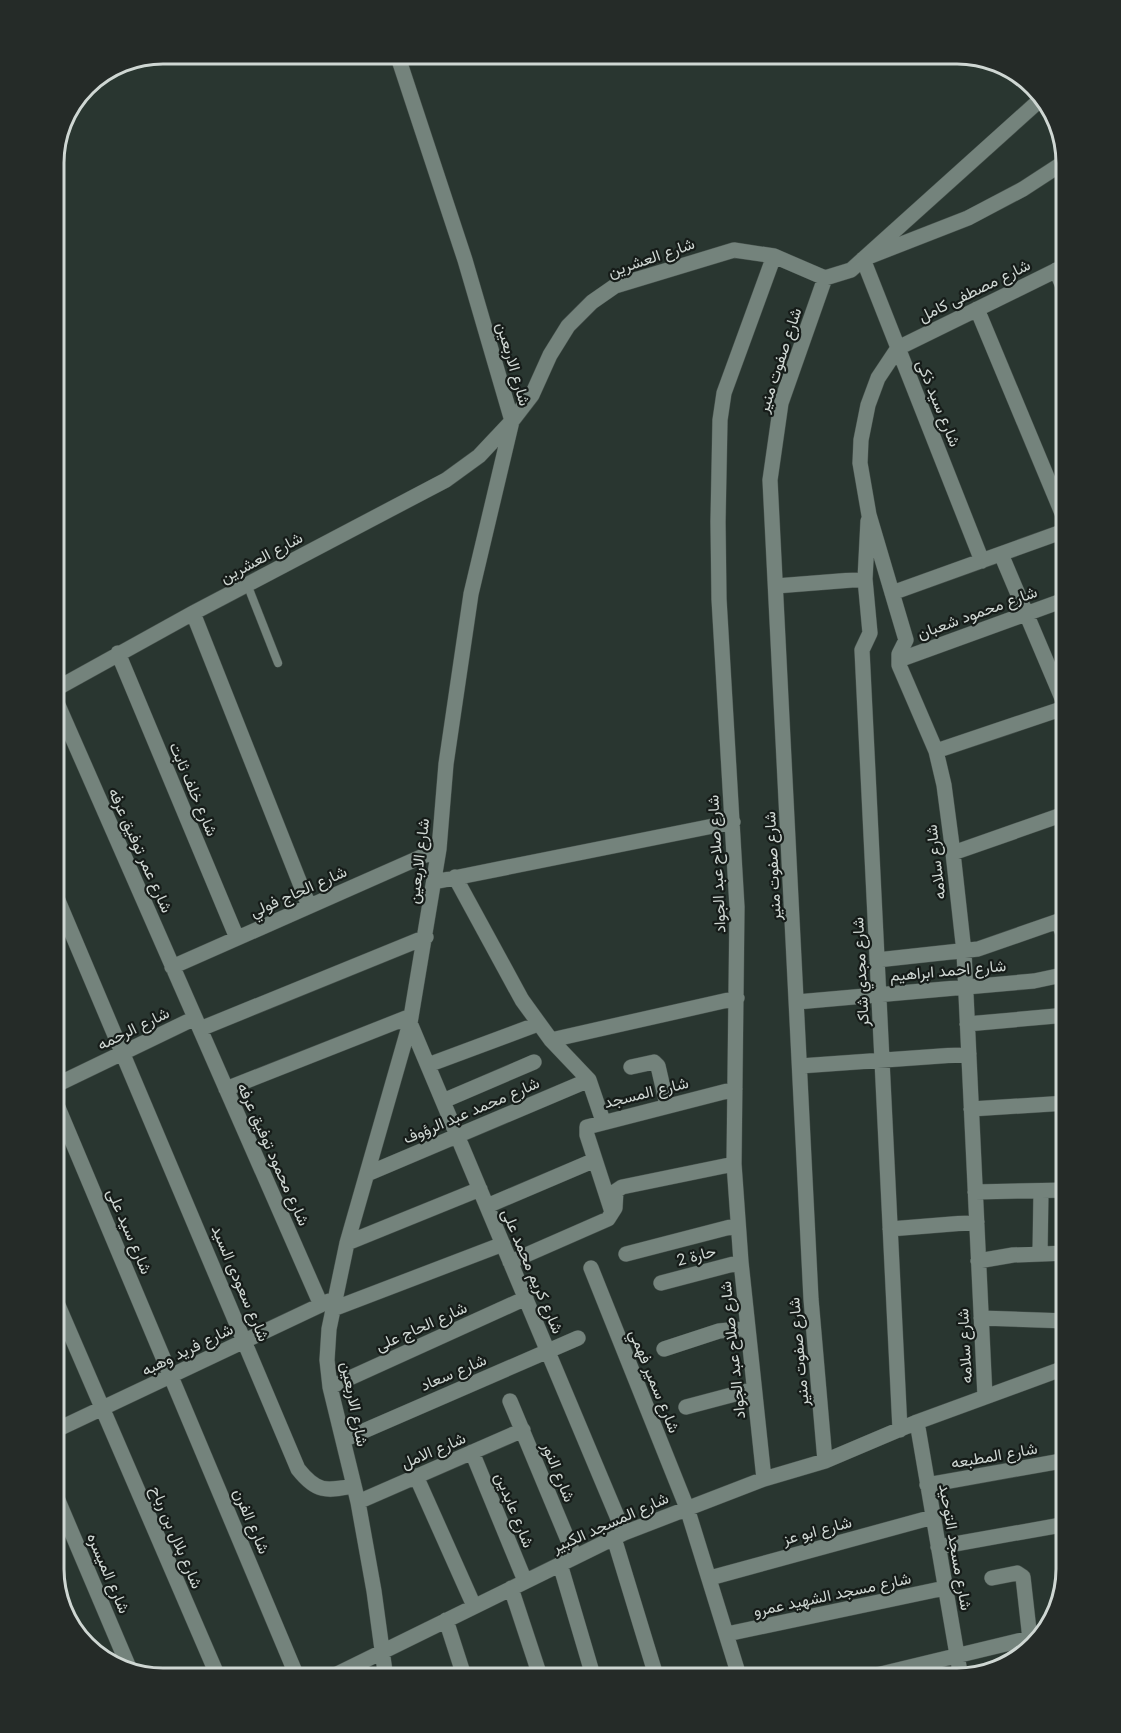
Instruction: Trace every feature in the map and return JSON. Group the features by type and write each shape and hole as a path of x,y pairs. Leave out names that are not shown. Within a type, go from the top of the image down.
{"street":[{"name":"شارع الاربعين","path":"384,1668 358,1502 330,1387 327,1360 329,1304 410,1019 426,937 439,849 448,742 469,605 512,421 462,248 400,64"},
{"path":"825,278 851,270 1036,103"},
{"path":"863,259 968,218 1023,189 1056,168"},
{"name":"شارع العشرين","path":"65,684 247,584 446,480 479,456 512,421 532,394 550,355 568,326 592,302 615,286 734,250 774,256 825,278"},
{"name":"شارع صلاح عبد الجواد","path":"764,1479 741,1262 734,1164 737,907 718,599 720,420 730,371 774,256"},
{"name":"شارع سيد ذكى","path":"863,259 982,561"},
{"name":"شارع مصطفى كامل","path":"898,348 1056,271"},
{"name":"شارع صفوت منير","path":"825,278 782,403 774,440 770,480 811,1299 825,1461"},
{"path":"977,309 1056,499"},
{"name":"شارع سلامه","path":"898,348 878,378 868,405 861,440 862,474 869,515 906,640 899,660 901,670 936,752 944,785 964,952 985,1397"},
{"name":"شارع مجدي شاكر","path":"869,515 865,579 870,633 862,650 900,1430"},
{"path":"892,593 1056,534"},
{"path":"1001,554 1056,682"},
{"path":"776,586 865,579"},
{"name":"شارع محمود شعبان","path":"899,660 1056,603"},
{"path":"193,613 309,906"},
{"name":"شارع خلف ثابت","path":"118,653 237,938"},
{"path":"936,752 1056,712"},
{"name":"شارع عمر توفيق عرفه","path":"65,720 197,1023"},
{"path":"953,853 1056,817"},
{"path":"434,882 733,822"},
{"name":"شارع الحاج فولي","path":"172,967 439,849"},
{"path":"455,877 522,1000 551,1040 589,1080 603,1121"},
{"name":"شارع سعودى السيد","path":"64,915 246,1341 298,1469 317,1488 329,1490 354,1486"},
{"path":"877,960 964,952 1056,922"},
{"name":"شارع الرحمه","path":"64,1081 123,1052 426,937"},
{"name":"شارع احمد ابراهيم","path":"796,1002 1045,980 1056,977"},
{"path":"551,1040 737,998"},
{"path":"967,1024 1056,1016"},
{"path":"226,1089 410,1019"},
{"name":"شارع كريم محمد على","path":"410,1019 548,1351 619,1535 654,1668"},
{"name":"شارع محمود توفيق عرفه","path":"197,1023 226,1089 329,1304"},
{"path":"428,1065 538,1024"},
{"path":"800,1066 969,1054"},
{"path":"443,1101 534,1062"},
{"path":"631,1067 654,1062 658,1065 667,1105"},
{"name":"شارع محمد عبد الرؤوف","path":"367,1174 589,1080"},
{"name":"شارع المسجد","path":"613,1215 586,1130 587,1127 603,1121 735,1089"},
{"path":"971,1109 1056,1104"},
{"name":"شارع سيد على","path":"64,1122 172,1377"},
{"path":"487,1206 595,1160"},
{"path":"510,1262 613,1215 616,1191 622,1187 734,1164"},
{"path":"347,1244 480,1189"},
{"path":"975,1192 1056,1190"},
{"path":"1040,1254 1041,1191"},
{"path":"891,1229 977,1222"},
{"path":"626,1254 738,1225"},
{"name":"شارع فريد وهبه","path":"64,1426 329,1304 503,1244"},
{"path":"978,1261 1056,1253"},
{"name":"حارة 2","path":"661,1283 741,1262"},
{"name":"شارع سمير فهمي","path":"591,1268 687,1508 737,1668"},
{"name":"شارع الحاج على","path":"330,1387 525,1298"},
{"path":"981,1318 1056,1321"},
{"name":"شارع بلال بن رباح","path":"64,1319 214,1668"},
{"path":"664,1349 710,1334 748,1328"},
{"name":"شارع سعاد","path":"343,1440 578,1338"},
{"name":"شارع المسجد الكبير","path":"349,1668 619,1535 764,1479 825,1461 917,1422 1056,1371"},
{"name":"شارع الفرن","path":"172,1377 293,1668"},
{"path":"686,1407 754,1389"},
{"name":"شارع النور","path":"510,1401 575,1557"},
{"name":"شارع مسجد التوحيد","path":"917,1422 958,1668"},
{"name":"شارع الامل","path":"358,1502 522,1430"},
{"name":"شارع عابدين","path":"472,1452 518,1585 538,1668"},
{"name":"شارع المطبعه","path":"927,1485 1056,1462"},
{"path":"416,1476 474,1606"},
{"name":"شارع الميسره","path":"64,1515 126,1660"},
{"name":"شارع ابو عز","path":"710,1578 933,1517"},
{"path":"938,1547 1056,1526"},
{"path":"560,1564 591,1668"},
{"path":"992,1578 1017,1573 1023,1577 1035,1631"},
{"name":"شارع مسجد الشهيد عمرو","path":"727,1634 945,1588"},
{"path":"446,1620 461,1668"},
{"path":"915,1668 1028,1639"}],"lane":[{"path":"247,584 278,663"}]}
